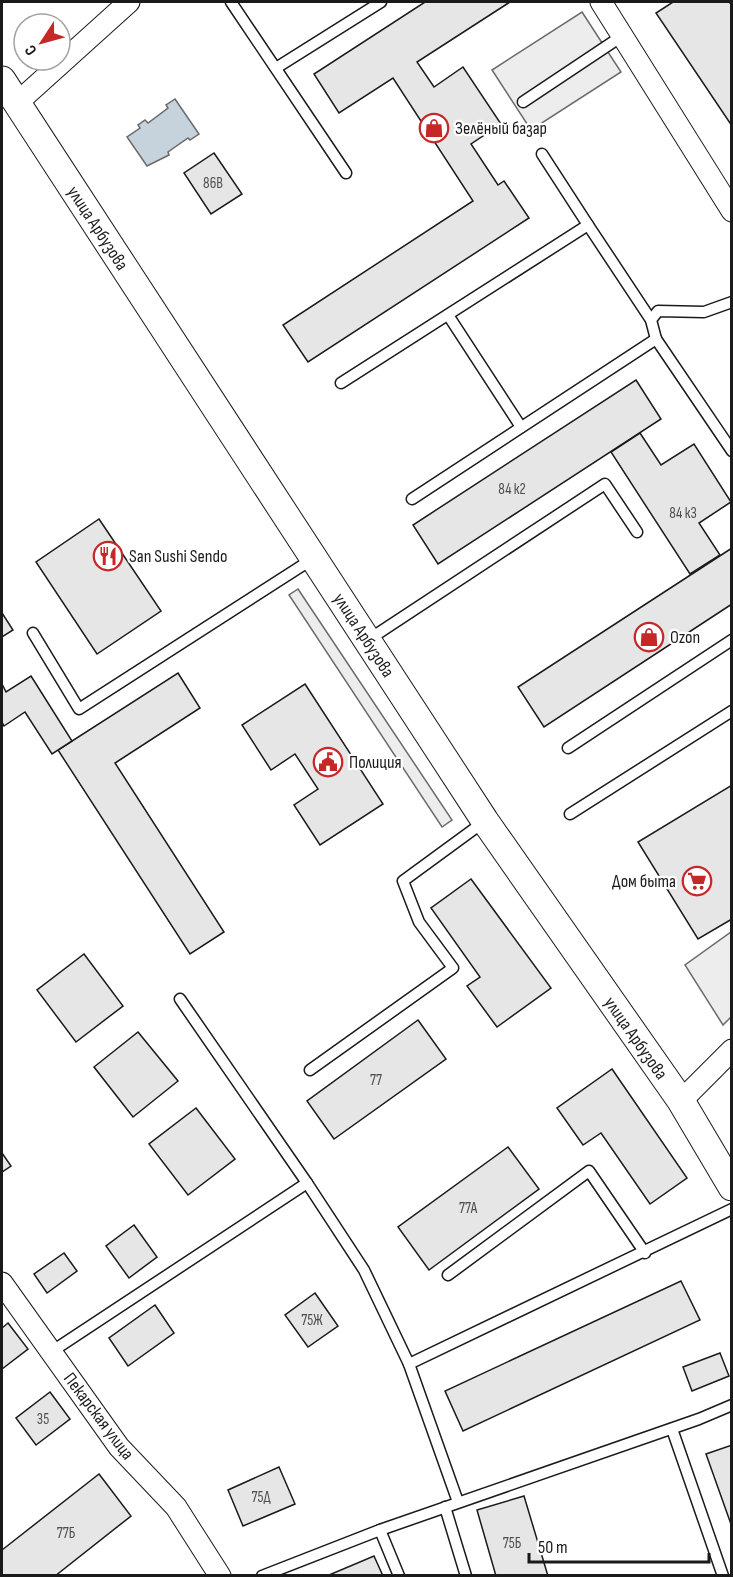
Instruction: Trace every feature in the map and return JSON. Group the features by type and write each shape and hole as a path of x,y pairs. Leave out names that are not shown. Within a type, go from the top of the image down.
{"street":[{"path":"9,110 129,2"},
{"path":"601,2 732,211"},
{"name":"улица Арбузова","path":"2,80 9,110 314,558 485,821 681,1101 732,1188"},
{"path":"681,1101 732,1050"},
{"name":"Пекарская улица","path":"2,1283 118,1448 176,1507 220,1575"}],"lane":[{"path":"231,2 346,173"},
{"path":"276,68 381,2"},
{"path":"523,102 622,36"},
{"path":"542,154 651,320 656,339 732,452"},
{"path":"341,383 588,225"},
{"path":"651,320 658,311 704,312 732,302"},
{"path":"448,315 521,427"},
{"path":"412,500 656,339"},
{"path":"367,640 606,484 637,532"},
{"path":"33,633 79,709 314,558"},
{"path":"568,748 732,640"},
{"path":"570,814 732,711"},
{"path":"310,1070 453,968 419,922 403,881 485,821"},
{"path":"180,999 364,1270 409,1364 458,1502"},
{"path":"447,1275 589,1171 645,1253"},
{"path":"51,1352 307,1183"},
{"path":"409,1364 645,1253 732,1209"},
{"path":"262,1575 380,1530 672,1429 732,1405"},
{"path":"672,1429 723,1575"},
{"path":"445,1507 466,1575"},
{"path":"380,1530 399,1575"}],"shaded area":[{"path":"582,12 621,72 531,130 492,70"},
{"path":"175,99 199,134 190,140 188,138 168,152 169,155 147,166 127,137 140,128 138,125 145,120 148,123 168,108 166,105"},
{"path":"298,589 452,820 442,827 289,595"},
{"path":"731,932 731,1017 723,1025 685,965"}],"building":[{"path":"425,2 510,2 417,62 434,87 463,67 501,124 471,144 498,185 504,181 529,218 308,362 283,325 473,201 393,78 339,113 314,74"},
{"path":"673,2 729,2 732,5 732,126 656,13"},
{"path":"214,153 242,194 211,214 184,173"},
{"path":"636,380 661,419 438,564 413,525"},
{"path":"640,433 661,465 694,444 731,502 699,523 720,555 690,574 611,452"},
{"path":"99,519 161,611 97,654 36,562"},
{"path":"732,548 732,604 544,727 518,687"},
{"path":"2,613 13,630 2,637"},
{"path":"178,673 200,708 115,763 224,932 190,954 58,750"},
{"path":"31,676 72,741 52,754 25,712 4,726 2,722 2,684 6,692"},
{"name":"Полиция","path":"305,684 383,804 320,845 294,805 318,789 295,754 271,770 242,725"},
{"name":"Дом быта","path":"732,785 732,919 698,939 638,842"},
{"path":"471,879 551,988 497,1027 467,986 480,977 431,908"},
{"path":"84,954 123,1006 76,1042 37,990"},
{"path":"418,1020 446,1059 334,1139 307,1101"},
{"path":"138,1032 178,1081 133,1117 94,1067"},
{"path":"612,1069 687,1178 650,1204 601,1133 583,1145 557,1108"},
{"path":"196,1108 235,1159 188,1195 149,1144"},
{"path":"508,1147 539,1189 429,1270 398,1227"},
{"path":"2,1153 11,1166 2,1172"},
{"path":"134,1225 157,1257 129,1278 106,1246"},
{"path":"64,1253 77,1271 47,1293 34,1274"},
{"path":"681,1281 700,1320 463,1431 445,1391"},
{"path":"315,1293 338,1326 308,1347 285,1315"},
{"path":"155,1305 174,1333 128,1366 109,1338"},
{"path":"8,1323 28,1349 2,1369 2,1328"},
{"path":"720,1353 729,1376 692,1391 683,1367"},
{"path":"50,1392 70,1419 36,1445 16,1418"},
{"path":"732,1445 732,1527 706,1454"},
{"path":"279,1467 295,1504 243,1526 228,1490"},
{"path":"99,1474 131,1516 55,1576 2,1576 2,1550"},
{"path":"524,1496 548,1576 496,1576 477,1510"},
{"path":"374,1556 383,1576 329,1575"}],"place":[{"name":"Зелёный базар","path":"434,128"},
{"name":"San Sushi Sendo","path":"108,556"},
{"name":"Ozon","path":"649,637"},
{"name":"Полиция","path":"328,762"},
{"name":"Дом быта","path":"697,881"}]}
